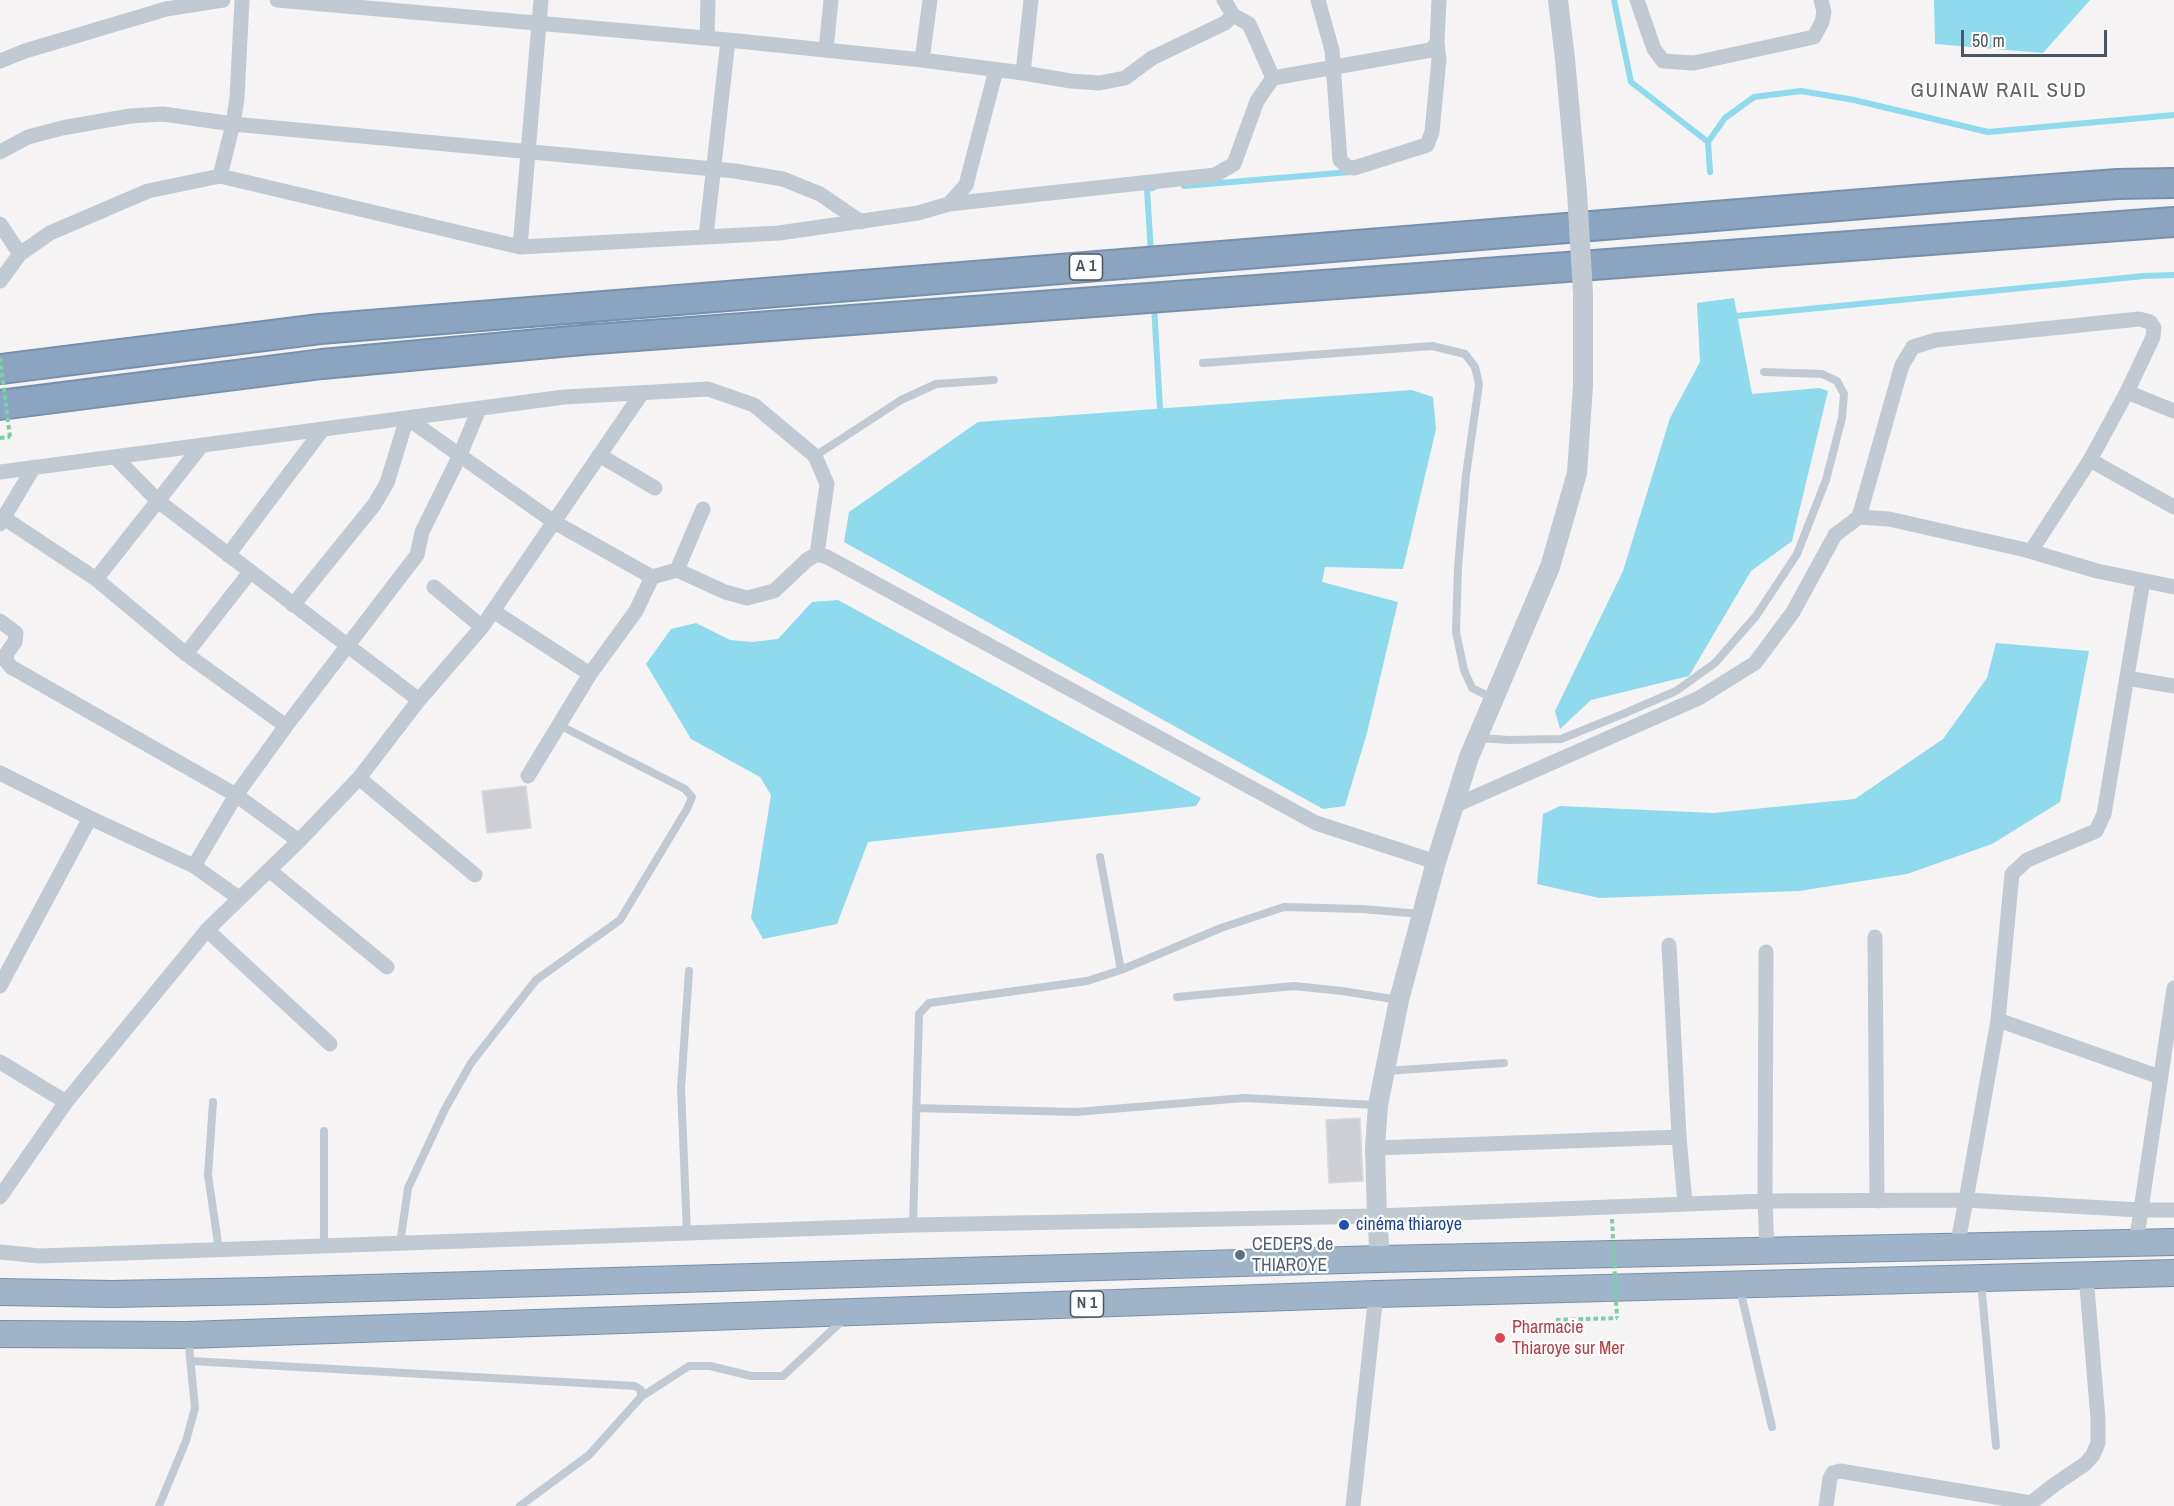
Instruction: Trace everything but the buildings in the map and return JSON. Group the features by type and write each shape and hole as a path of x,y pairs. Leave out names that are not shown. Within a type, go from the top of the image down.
{"highway":[{"name":"A 1","path":"0,369 332,328 1974,195 2117,184 2174,183"},
{"name":"A 1","path":"0,405 322,364 582,340 2174,222"},
{"name":"N 1","path":"0,1292 111,1294 251,1292 1380,1259 2174,1242"},
{"name":"N 1","path":"0,1334 188,1335 1376,1294 2174,1273"}],"street":[{"path":"0,61 25,51 166,9 224,0"},
{"path":"219,176 233,124 240,64 242,0"},
{"path":"277,0 728,40 922,60 1100,83 1125,78 1152,58 1225,23 1233,15"},
{"path":"520,247 542,0"},
{"path":"707,38 708,0"},
{"path":"826,51 831,0"},
{"path":"922,60 930,0"},
{"path":"1023,73 1031,0"},
{"path":"1224,0 1233,15 1249,24 1273,78"},
{"path":"1318,0 1332,50 1341,160 1347,167 1354,168 1427,145 1432,132 1439,59 1437,44 1439,0"},
{"path":"1380,1259 1376,1148 1378,1106 1399,1000 1436,862 1476,738 1550,567 1577,473 1583,386 1583,293 1577,192 1558,0"},
{"path":"1637,0 1654,49 1663,61 1694,63 1814,37 1822,22 1824,12 1821,0"},
{"path":"706,236 728,40"},
{"path":"0,281 20,254 50,233 148,190 219,176 520,247 779,232 918,213 949,204 1215,175 1234,164 1257,101 1273,78 1431,50 1437,44"},
{"path":"949,204 966,185 996,70"},
{"path":"0,152 28,137 62,128 130,116 163,114 233,124 713,169 783,179 820,194 861,222"},
{"path":"0,224 20,254"},
{"path":"1454,806 1699,698 1755,663 1793,612 1835,535 1859,517 1902,365 1913,347 1936,340 1958,337 2139,319 2150,322 2154,328 2153,337 2127,392 2090,460 2031,551"},
{"path":"0,472 564,397 708,389 754,405 815,456 827,484 817,554"},
{"path":"2127,392 2174,411"},
{"path":"0,1197 66,1101 207,930 299,841 359,778 419,700 482,627 642,393"},
{"path":"194,866 236,795 417,555 422,532 460,455 479,409"},
{"path":"407,418 554,522 652,577 678,570 725,592 747,598 774,591 807,560 817,554 827,557 1316,823 1436,862"},
{"path":"292,605 374,505 387,483 407,418"},
{"path":"228,555 323,429"},
{"path":"96,579 202,445"},
{"path":"599,455 655,488"},
{"path":"115,457 158,501 419,700"},
{"path":"2090,460 2174,507"},
{"path":"34,467 2,521 96,579 186,654 286,726"},
{"path":"678,570 703,509"},
{"path":"1859,517 1889,519 2031,551 2097,571 2174,587"},
{"path":"186,654 250,572"},
{"path":"528,776 590,674 636,611 652,577"},
{"path":"1957,1247 1998,1020 2012,874 2026,860 2096,831 2104,814 2143,581"},
{"path":"434,587 482,627"},
{"path":"493,611 590,674"},
{"path":"0,621 16,633 15,642 7,653 6,661 11,667 236,795 299,841"},
{"path":"2127,678 2174,686"},
{"path":"1,776 194,866 239,898"},
{"path":"359,778 475,875"},
{"path":"0,986 90,818"},
{"path":"269,870 387,967"},
{"path":"207,930 330,1044"},
{"path":"1875,937 1877,1201"},
{"path":"1669,945 1679,1137 1685,1203"},
{"path":"1766,952 1765,1201 1767,1251"},
{"path":"2136,1243 2174,988"},
{"path":"1998,1020 2160,1077"},
{"path":"0,1062 66,1101"},
{"path":"1376,1148 1679,1137"},
{"path":"0,1252 40,1256 913,1225 1377,1216 1765,1201 1966,1200 2174,1210"},
{"path":"1826,1506 1830,1478 1833,1473 1840,1471 2031,1505 2085,1464 2093,1455 2098,1443 2086,1275"},
{"path":"1353,1506 1376,1294"}],"lane":[{"path":"1203,363 1432,346 1465,354 1475,367 1479,384 1466,475 1458,567 1456,632 1464,670 1473,688 1493,699"},
{"path":"1476,738 1561,739 1676,691 1715,663 1756,616 1797,554 1806,533 1826,480 1842,418 1844,393 1837,381 1822,374 1764,372"},
{"path":"815,456 901,400 936,384 994,380"},
{"path":"400,1245 408,1188 445,1108 471,1063 536,980 620,920 692,797 685,789 559,724"},
{"path":"1100,857 1121,970"},
{"path":"913,1225 919,1014 929,1003 1087,981 1121,970 1221,928 1284,907 1362,909 1422,914"},
{"path":"687,1233 681,1088 689,971"},
{"path":"1177,998 1294,986 1342,990 1399,1000"},
{"path":"1385,1071 1504,1063"},
{"path":"916,1108 1076,1112 1244,1098 1378,1106"},
{"path":"213,1102 208,1175 219,1250"},
{"path":"324,1131 324,1247"},
{"path":"1980,1278 1996,1446"},
{"path":"1739,1284 1772,1426"},
{"path":"520,1506 589,1455 641,1396 690,1366 710,1366 751,1376 783,1376 852,1312"},
{"path":"159,1506 186,1441 195,1408 188,1335"},
{"path":"191,1361 635,1386 641,1390 641,1396"}],"path":[{"path":"0,358 10,437 0,438"},
{"path":"1556,1320 1617,1318 1612,1219"}],"water":[{"path":"1934,0 2090,0 2043,53 1935,44"},
{"path":"1734,298 1752,394 1819,388 1828,391 1792,541 1751,571 1689,676 1591,700 1560,729 1555,711 1623,571 1670,418 1700,362 1697,303"},
{"path":"1412,390 1433,397 1436,429 1403,569 1325,567 1322,582 1398,602 1367,733 1345,806 1323,809 844,542 849,512 978,422"},
{"path":"838,600 1201,798 1196,806 868,842 837,924 763,939 751,918 771,795 760,777 691,739 646,664 671,629 696,623 730,640 752,642 778,639 812,602"},
{"path":"1996,643 2089,651 2060,802 1992,844 1907,874 1799,891 1599,898 1537,884 1543,814 1560,806 1713,813 1855,799 1943,739 1987,678"}],"waterway":[{"path":"1614,0 1631,82 1708,142"},
{"path":"1710,172 1708,142 1725,118 1754,97 1801,91 1854,100 1988,132 2174,115"},
{"path":"1184,186 1350,172"},
{"path":"1151,254 1147,189 1153,188"},
{"path":"1737,316 2144,276 2174,275"},
{"path":"1154,306 1160,409"}],"place":[{"name":"cinéma thiaroye","path":"1344,1225"},
{"name":"CEDEPS de THIAROYE","path":"1240,1255"},
{"name":"Pharmacie Thiaroye sur Mer","path":"1500,1338"}],"district":[{"name":"GUINAW RAIL SUD","path":"1999,91"}]}
